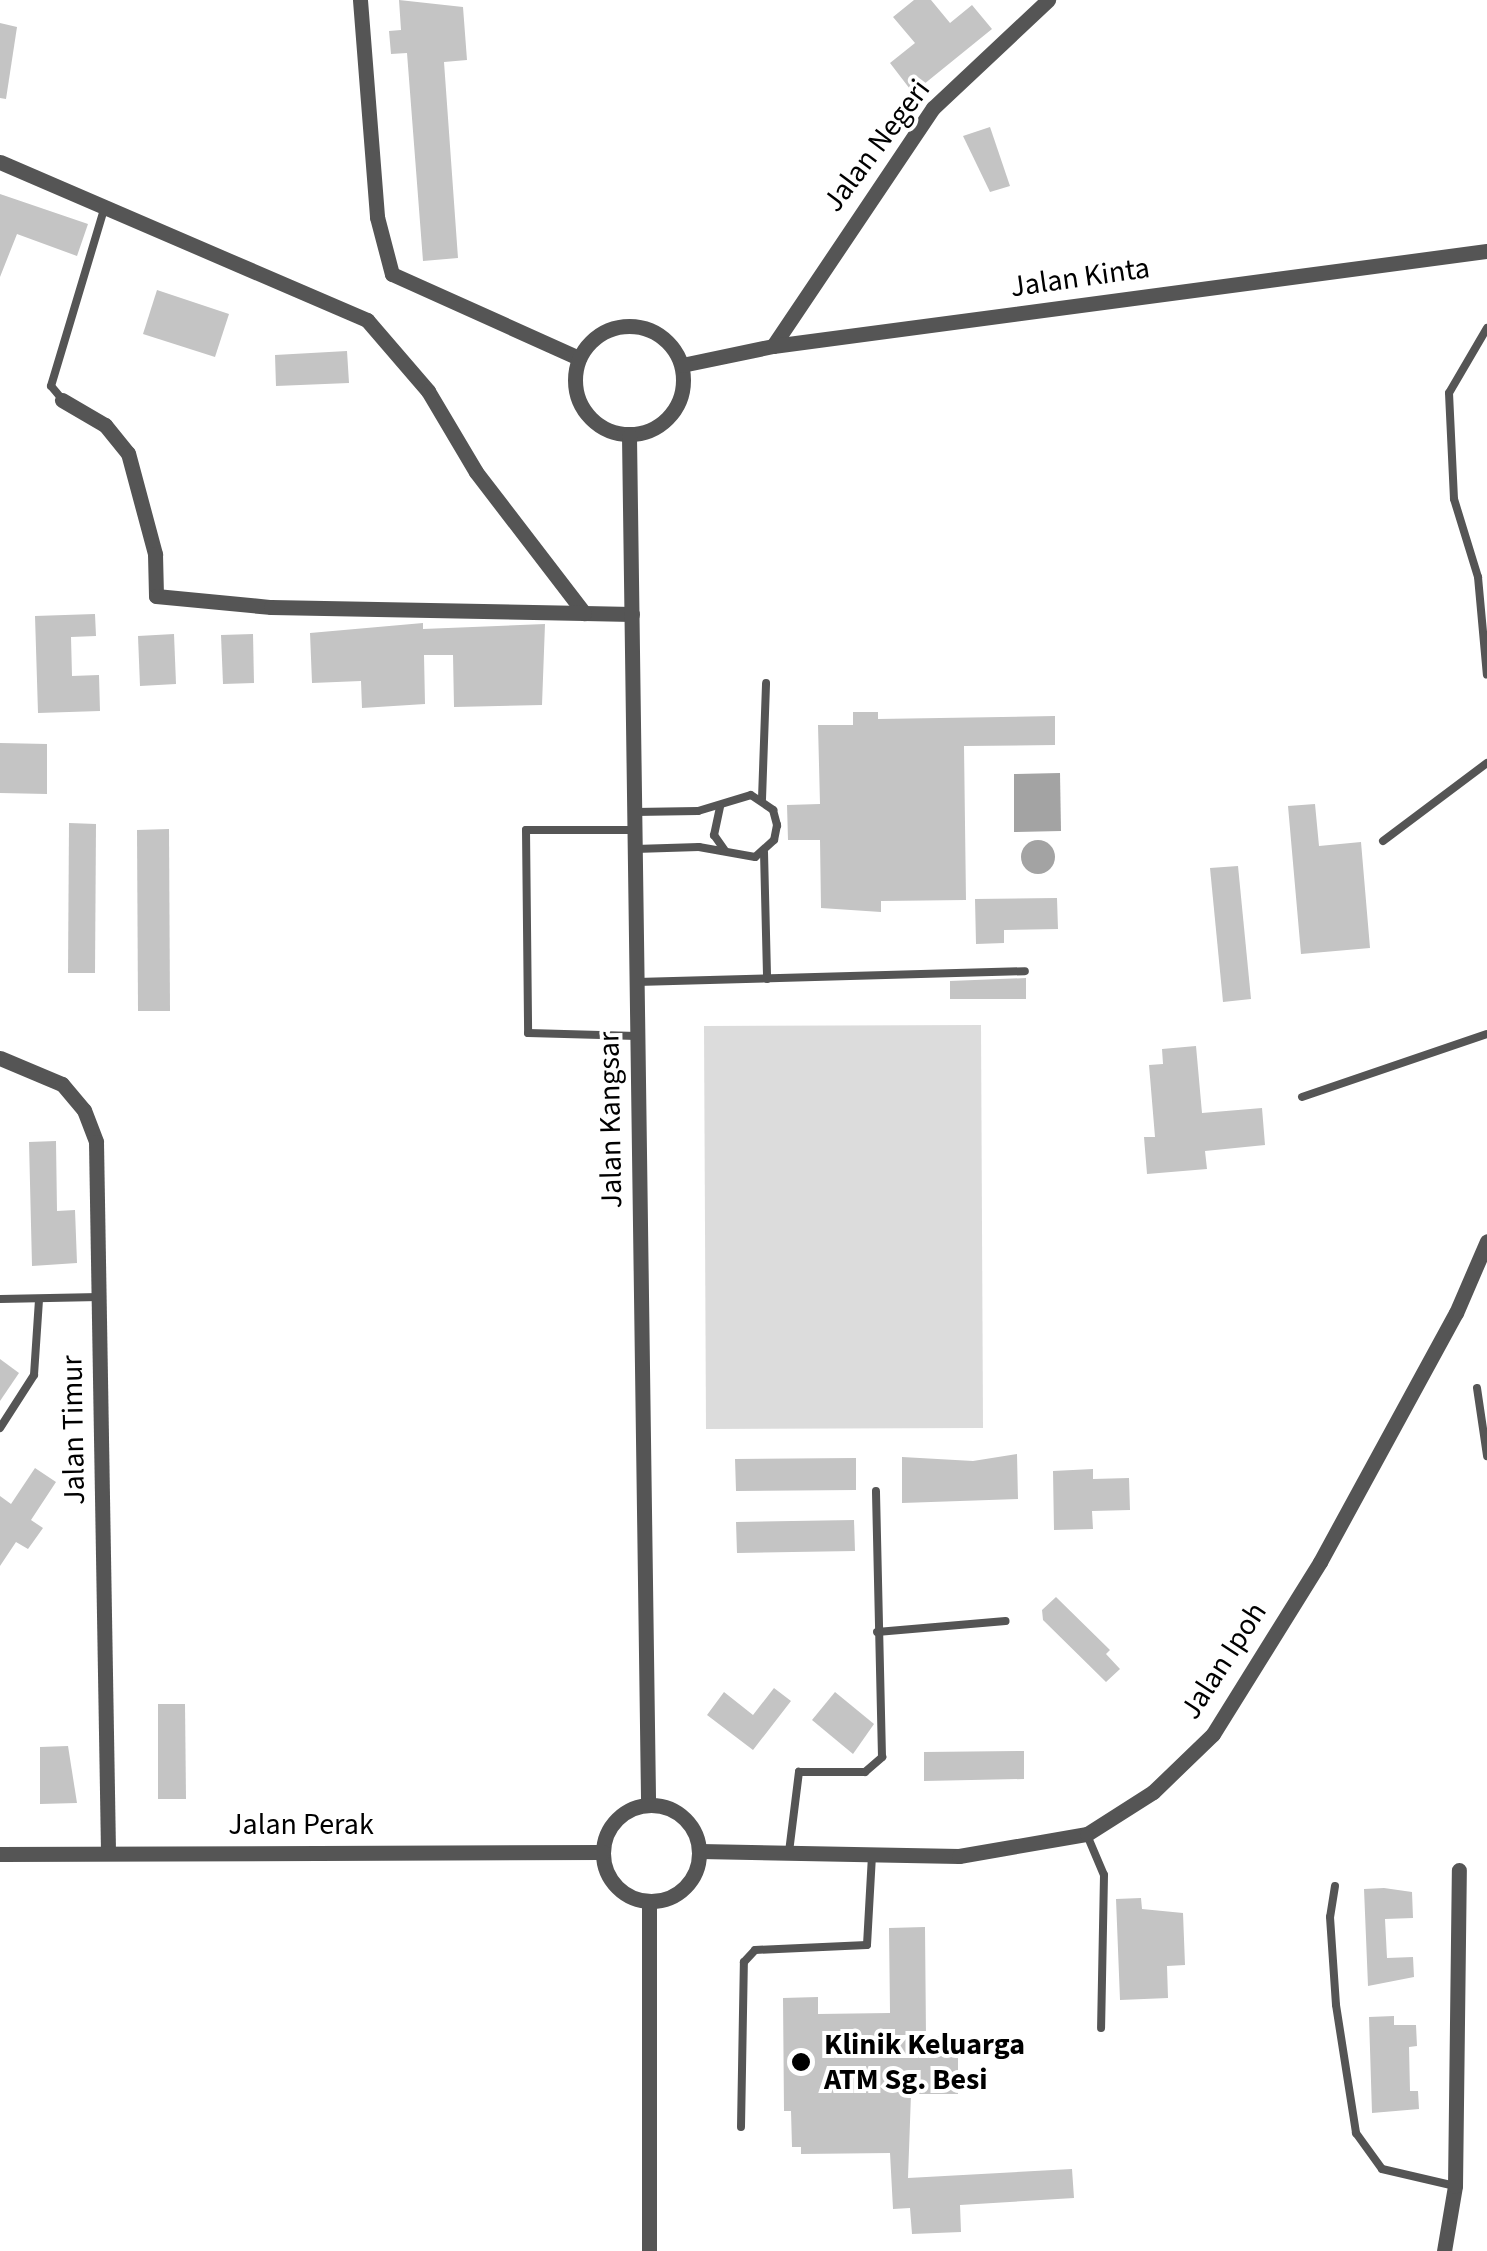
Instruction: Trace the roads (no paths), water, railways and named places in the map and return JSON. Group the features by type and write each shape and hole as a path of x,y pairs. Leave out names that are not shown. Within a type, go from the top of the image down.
{"street":[{"path":"360,0 377,218 392,274 579,358"},
{"name":"Jalan Negeri","path":"773,346 933,108 1048,0"},
{"path":"0,162 367,320 428,391 476,472 584,613"},
{"name":"Jalan Kinta","path":"682,365 773,346 1487,251"},
{"path":"634,325 658,333 682,365 675,411 662,425 630,436 611,432 584,412 576,395 579,358 610,328 634,325"},
{"path":"62,400 105,424 128,454 155,554 156,596 272,607 632,614"},
{"name":"Jalan Kangsar","path":"630,436 648,1803"},
{"name":"Jalan Timur","path":"0,1058 62,1084 84,1110 96,1142 108,1853"},
{"name":"Jalan Ipoh","path":"700,1851 959,1856 1087,1834 1154,1792 1214,1734 1320,1562 1456,1313 1487,1241"},
{"path":"648,1803 686,1819 700,1851 683,1890 648,1902 618,1888 603,1852 609,1824 648,1803"},
{"name":"Jalan Perak","path":"0,1854 603,1852"},
{"path":"1444,2251 1455,2186 1459,1870"},
{"path":"648,1902 650,2251"}],"lane":[{"path":"62,400 51,386 105,206"},
{"path":"1487,328 1449,393 1449,416 1454,499 1478,576 1487,675"},
{"path":"766,683 762,800 777,826 764,852 767,978"},
{"path":"1383,842 1487,763"},
{"path":"635,812 720,806 740,795 762,800"},
{"path":"720,806 714,834 725,851"},
{"path":"635,830 526,830 528,1034 637,1036"},
{"path":"635,849 725,851 744,858 764,852"},
{"path":"637,982 1025,971"},
{"path":"1302,1097 1487,1034"},
{"path":"0,1299 99,1297"},
{"path":"0,1428 34,1375 39,1300"},
{"path":"1477,1388 1487,1456"},
{"path":"789,1853 800,1772 866,1772 882,1757 876,1491"},
{"path":"877,1632 1006,1621"},
{"path":"1087,1834 1104,1875 1101,2028"},
{"path":"742,2127 744,1962 755,1950 867,1946 872,1855"},
{"path":"1335,1886 1330,1917 1335,1987 1356,2133 1382,2169 1455,2186"}],"place":[{"name":"Klinik Keluarga ATM Sg. Besi","path":"801,2062"}]}
